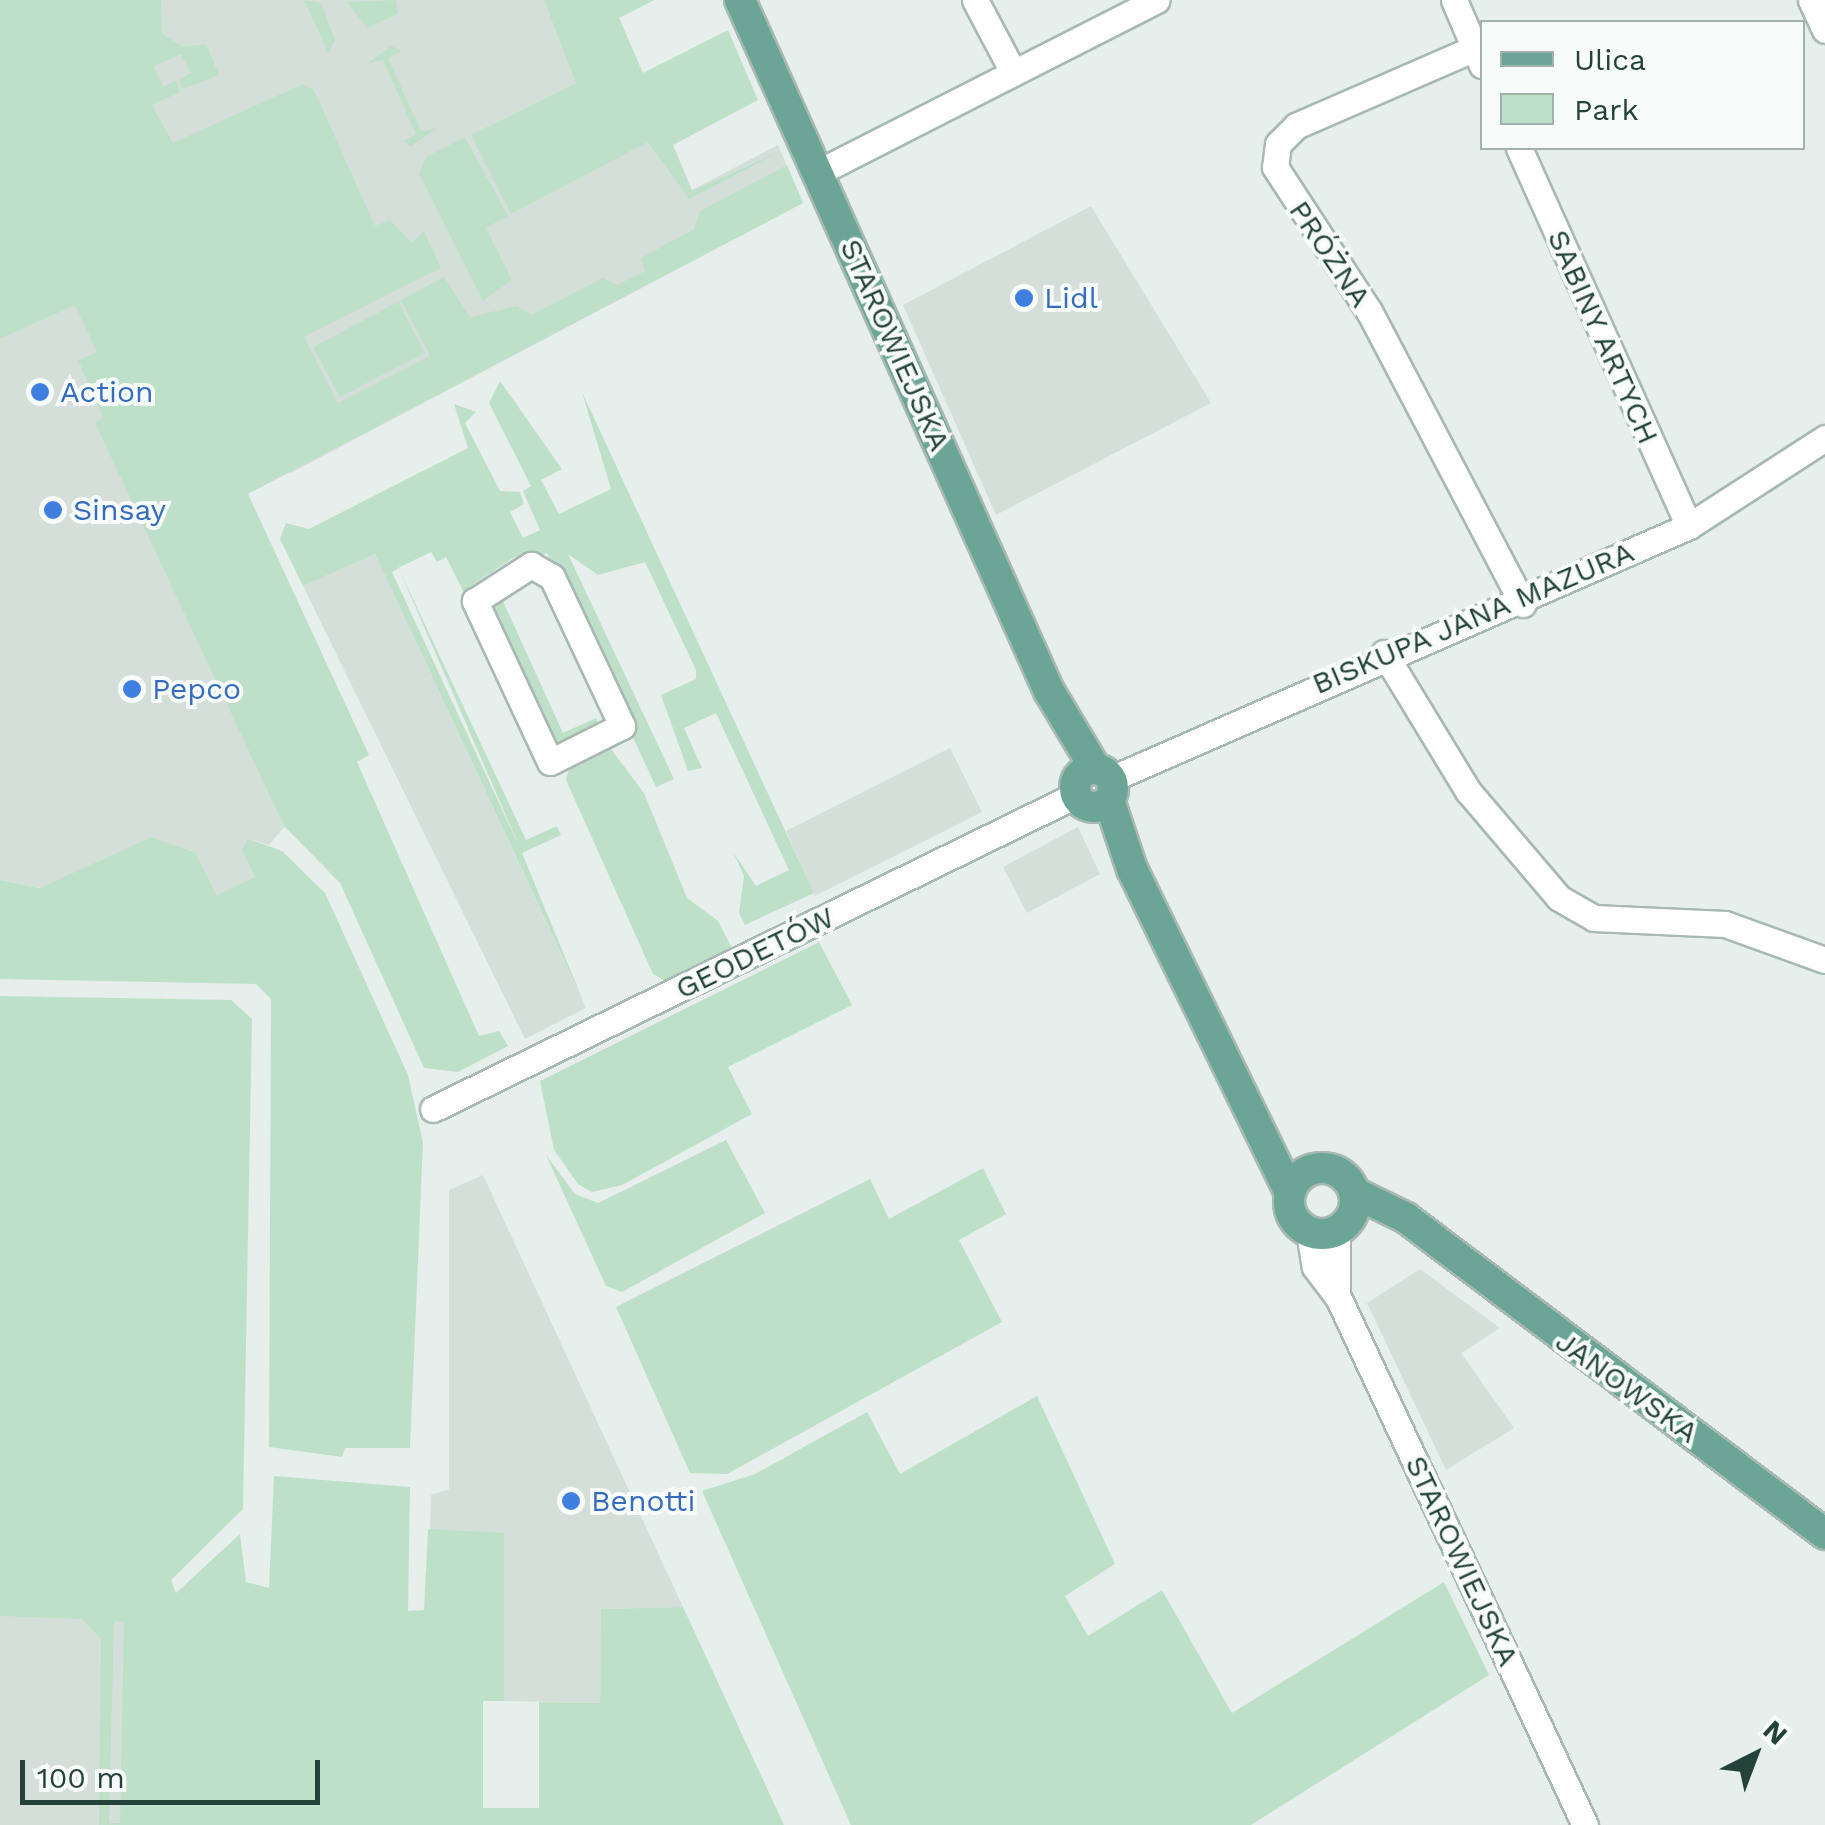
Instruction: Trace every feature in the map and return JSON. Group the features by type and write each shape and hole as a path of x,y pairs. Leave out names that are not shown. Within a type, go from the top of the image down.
{"main road":[{"name":"STAROWIEJSKA","path":"740,0 1093,788 1251,1119 1290,1193 1293,1215 1338,1218 1333,1169 1312,1169 1251,1119"},
{"path":"1290,1193 1312,1169"},
{"name":"JANOWSKA","path":"1338,1218 1429,1241 1825,1534"}],"street":[{"path":"976,0 1012,70"},
{"path":"817,173 1012,70 1156,0"},
{"name":"PRÓŻNA","path":"1454,0 1479,56 1296,126 1278,144 1275,167 1369,310 1523,604"},
{"name":"SABINY ARTYCH","path":"1520,150 1689,526"},
{"name":"BISKUPA JANA MAZURA","path":"1093,788 1384,653 1523,604 1689,526 1825,438"},
{"path":"531,565 552,577 622,726 550,762 475,601 531,565"},
{"path":"1384,653 1468,791 1558,898 1594,918 1725,924 1825,960"},
{"name":"GEODETÓW","path":"434,1109 1093,788"},
{"name":"STAROWIEJSKA","path":"1338,1218 1315,1267 1338,1297 1584,1825"}],"shaded area":[{"path":"59,0 654,0 619,18 692,190 778,145 803,203 291,473"},
{"path":"1091,206 1211,403 996,515 903,305"},
{"path":"78,302 284,827 269,845 248,839 255,877 217,896 195,852 151,837 41,888 0,880 0,339"},
{"path":"375,554 586,1008 525,1039 303,586"},
{"path":"950,748 982,812 815,896 786,831"},
{"path":"1078,827 1100,874 1027,913 1003,867"},
{"path":"483,1175 683,1607 602,1609 600,1703 504,1701 430,1529 431,1495 449,1489 449,1190"},
{"path":"1420,1269 1500,1328 1461,1353 1514,1428 1446,1470 1367,1303"},
{"path":"0,1607 125,1608 121,1823 153,1825 0,1825"}],"green space":[{"path":"0,0 161,0 162,34 184,47 206,44 219,75 183,89 179,80 191,73 181,54 154,66 163,86 176,81 180,92 152,105 173,143 303,84 314,90 375,226 390,220 412,243 424,231 441,268 304,337 338,403 430,356 401,300 444,277 470,317 517,306 531,315 603,278 617,285 645,271 641,258 694,229 700,211 787,165 803,203 248,494 369,755 357,762 479,1036 499,1031 508,1046 458,1072 424,1068 340,883 284,826 95,423 103,418 78,360 97,352 75,305 0,339"},
{"path":"304,0 321,3 335,40 328,52"},
{"path":"396,0 398,14 367,28 347,2"},
{"path":"544,0 654,0 619,18 643,73 728,30 758,100 673,145 692,191 781,151 689,199 648,142 511,214 471,135 576,83"},
{"path":"391,46 402,51 388,58 421,131 436,129 411,146 403,141 416,134 383,60 368,63"},
{"path":"465,137 508,216 486,228 512,280 483,301 419,174 426,157"},
{"path":"398,302 425,353 340,397 313,347"},
{"path":"500,381 562,469 541,480 559,514 611,489 582,392 814,893 745,925 739,913 744,876 733,852 756,886 789,870 716,713 684,728 702,768 688,771 661,695 696,679 696,670 645,562 598,575 568,554 674,779 656,787 547,553 521,564 516,556 463,591 446,557 437,562 431,552 392,572 520,848 399,569 526,840 557,826 561,835 522,853 584,1003 375,554 303,586 280,539 286,523 309,529 468,448 454,404 476,412 465,423 500,491 520,492 524,504 510,512 523,538 540,530 523,491 531,486 489,403"},
{"path":"528,575 532,582 501,597 563,733 596,718 601,729 557,748 486,594"},
{"path":"608,745 644,793 687,898 718,921 735,954 672,985 653,974 566,780 571,763"},
{"path":"151,837 195,852 217,895 255,877 242,850 248,839 282,851 325,893 408,1075 423,1143 410,1448 345,1448 342,1457 269,1447 271,999 256,984 0,979 0,880 40,888"},
{"path":"819,942 852,1005 728,1067 752,1114 622,1185 592,1192 578,1184 554,1150 540,1081"},
{"path":"0,996 231,1000 252,1019 243,1509 171,1580 176,1593 240,1534 246,1582 269,1588 274,1476 410,1487 408,1611 424,1610 428,1529 504,1533 504,1701 483,1701 483,1808 539,1808 539,1702 600,1703 601,1609 683,1607 784,1825 99,1825 101,1639 82,1619 0,1616","holes":["114,1621 124,1623 120,1823 109,1823"]},
{"path":"726,1140 765,1213 622,1292 606,1286 546,1155 575,1194 598,1203"},
{"path":"983,1168 1006,1214 959,1240 1002,1322 727,1474 690,1473 616,1307 870,1179 889,1219"},
{"path":"1037,1396 1115,1564 1065,1596 1088,1636 1162,1590 1232,1713 1444,1582 1489,1675 1251,1825 851,1825 702,1491 755,1474 867,1412 900,1474"}],"place":[{"name":"Lidl","path":"1024,298"},
{"name":"Action","path":"40,392"},
{"name":"Sinsay","path":"53,510"},
{"name":"Pepco","path":"132,689"},
{"name":"Benotti","path":"571,1501"}]}
